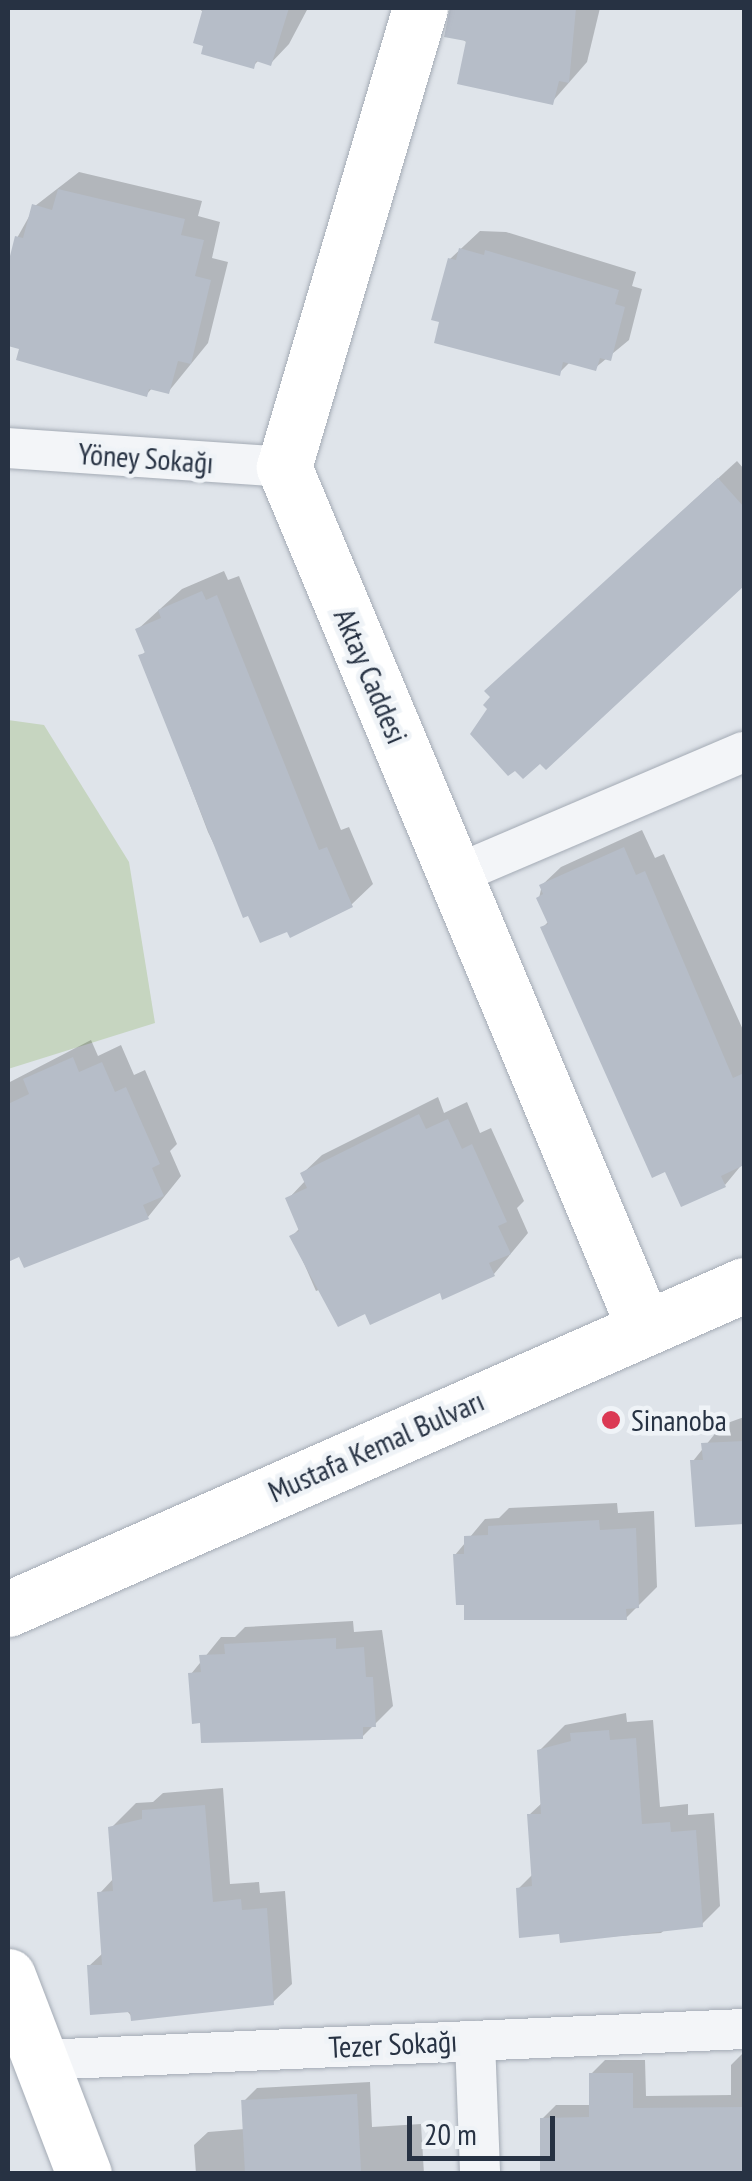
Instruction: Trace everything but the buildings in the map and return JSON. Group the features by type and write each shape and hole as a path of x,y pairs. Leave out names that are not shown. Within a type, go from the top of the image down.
{"main road":[{"path":"284,467 420,8"},
{"name":"Aktay Caddesi","path":"284,467 644,1327"},
{"name":"Mustafa Kemal Bulvarı","path":"8,1608 744,1286"},
{"path":"8,1976 84,2174"}],"street":[{"name":"Yöney Sokağı","path":"8,448 284,467"},
{"path":"455,875 744,752"},
{"name":"Tezer Sokağı","path":"42,2060 744,2029"},
{"path":"475,2041 480,2174"}],"green space":[{"path":"8,720 44,725 129,862 155,1023 8,1069"}],"place":[{"name":"Sinanoba","path":"611,1420"}]}
